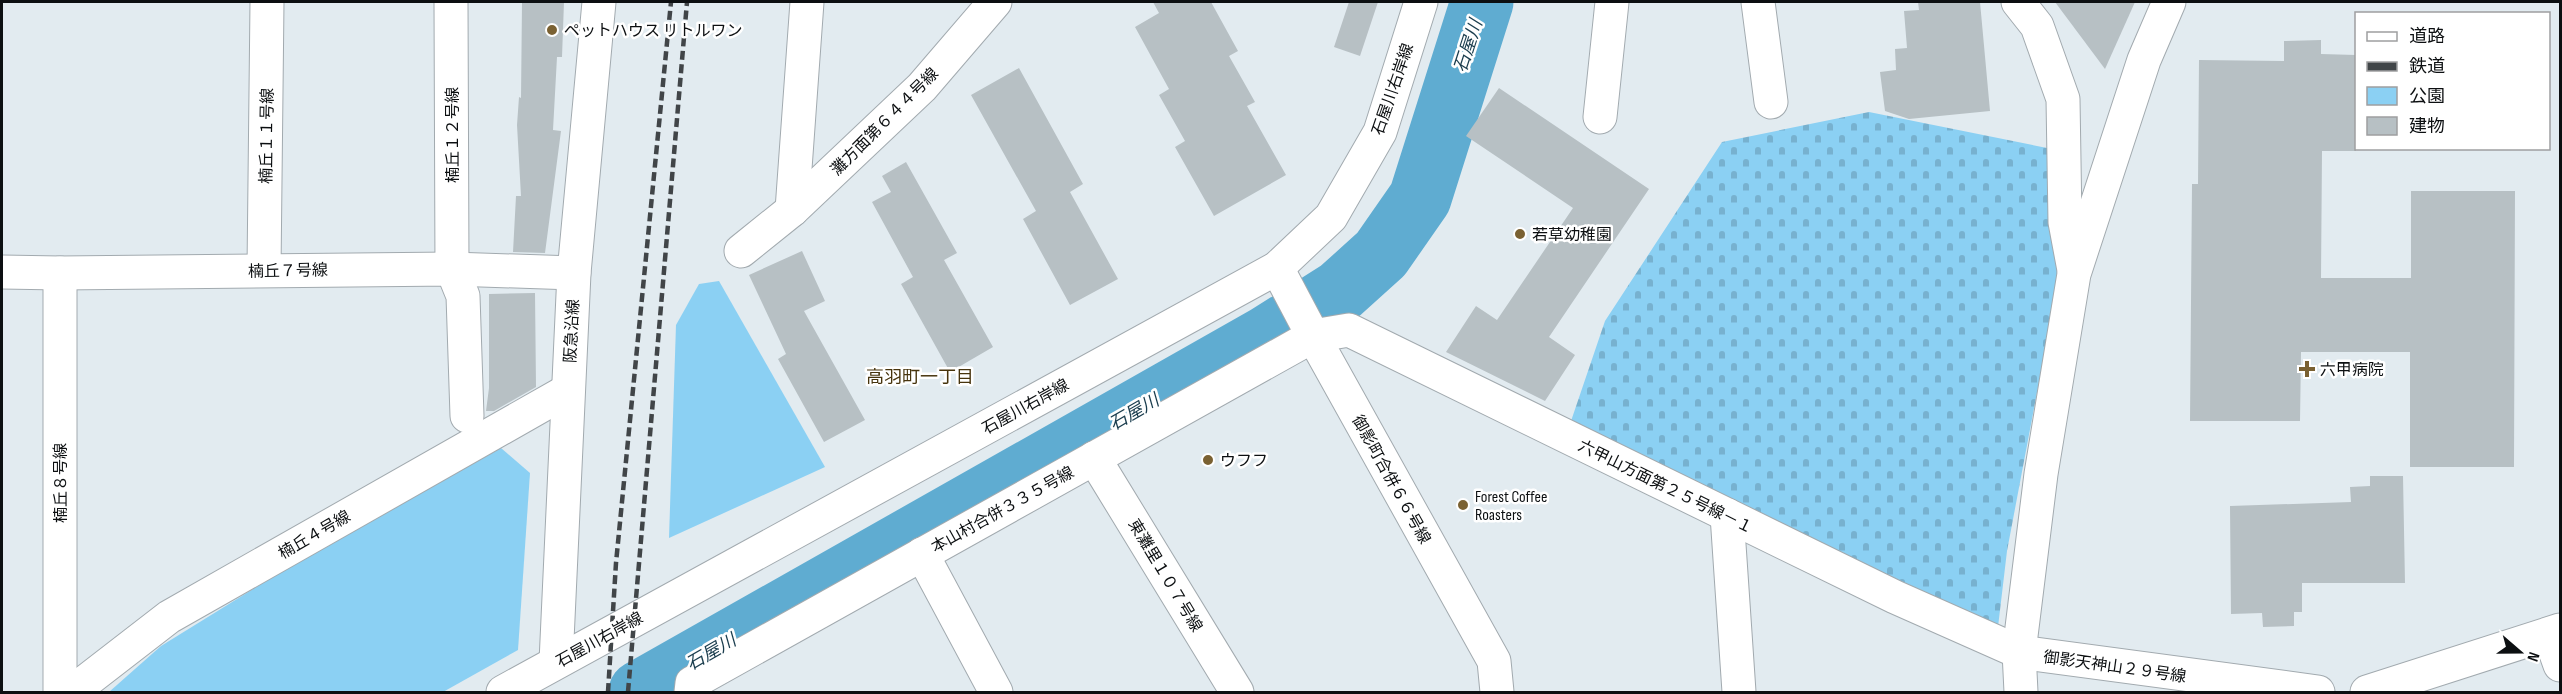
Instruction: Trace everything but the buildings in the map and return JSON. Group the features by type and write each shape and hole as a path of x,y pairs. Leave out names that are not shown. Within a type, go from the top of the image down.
{"street":[{"name":"楠丘１１号線","path":"264,270 267,2"},
{"name":"楠丘１２号線","path":"451,2 452,269"},
{"name":"阪急沿線","path":"556,662 574,273 599,2"},
{"path":"792,210 807,2"},
{"name":"灘方面第６４４号線","path":"741,251 792,210 922,87 995,2"},
{"name":"石屋川右岸線","path":"503,693 1277,268 1332,217 1380,132 1421,2"},
{"path":"1600,117 1612,2"},
{"path":"1758,2 1771,102"},
{"path":"2018,2 2037,26 2063,99 2065,222 2074,274"},
{"path":"2021,693 2019,652 2041,474 2074,274 2144,60 2169,2"},
{"name":"御影町合併６６号線","path":"1277,268 1312,336 1494,661 1497,693"},
{"name":"楠丘７号線","path":"2,272 452,269 574,273"},
{"path":"452,269 463,296 467,416"},
{"name":"楠丘８号線","path":"60,273 60,693"},
{"name":"六甲山方面第２５号線－１","path":"1312,336 1349,330 1895,597 2019,652"},
{"name":"本山村合併３３５号線","path":"691,688 922,554 1312,336"},
{"name":"楠丘４号線","path":"72,693 169,616 567,391"},
{"name":"東灘里１０７号線","path":"1094,458 1237,693"},
{"path":"1727,515 1738,693"},
{"path":"922,554 996,693"},
{"path":"2382,690 2555,632 2560,665"},
{"name":"御影天神山２９号線","path":"2019,652 2226,687 2318,693"}],"green space":[{"path":"1869,112 2047,148 2051,213 2063,255 2007,551 1998,627 1570,424 1605,321 1722,142"},
{"path":"719,281 825,467 669,538 676,325 699,284"},
{"path":"501,448 530,473 518,650 443,692 109,692 161,646 279,573"}],"waterway":[{"name":"石屋川","path":"640,692 1267,337 1340,291 1381,254 1420,198 1482,2"}],"railway":[{"path":"608,692 616,563 671,2"},
{"path":"628,692 687,2"}],"place":[{"name":"ペットハウス リトルワン","path":"552,30"},
{"name":"若草幼稚園","path":"1520,234"},
{"name":"六甲病院","path":"2307,369"},
{"name":"ウフフ","path":"1208,460"},
{"name":"Forest Coffee Roasters","path":"1463,505"}],"district":[{"name":"高羽町一丁目","path":"920,377"}]}
